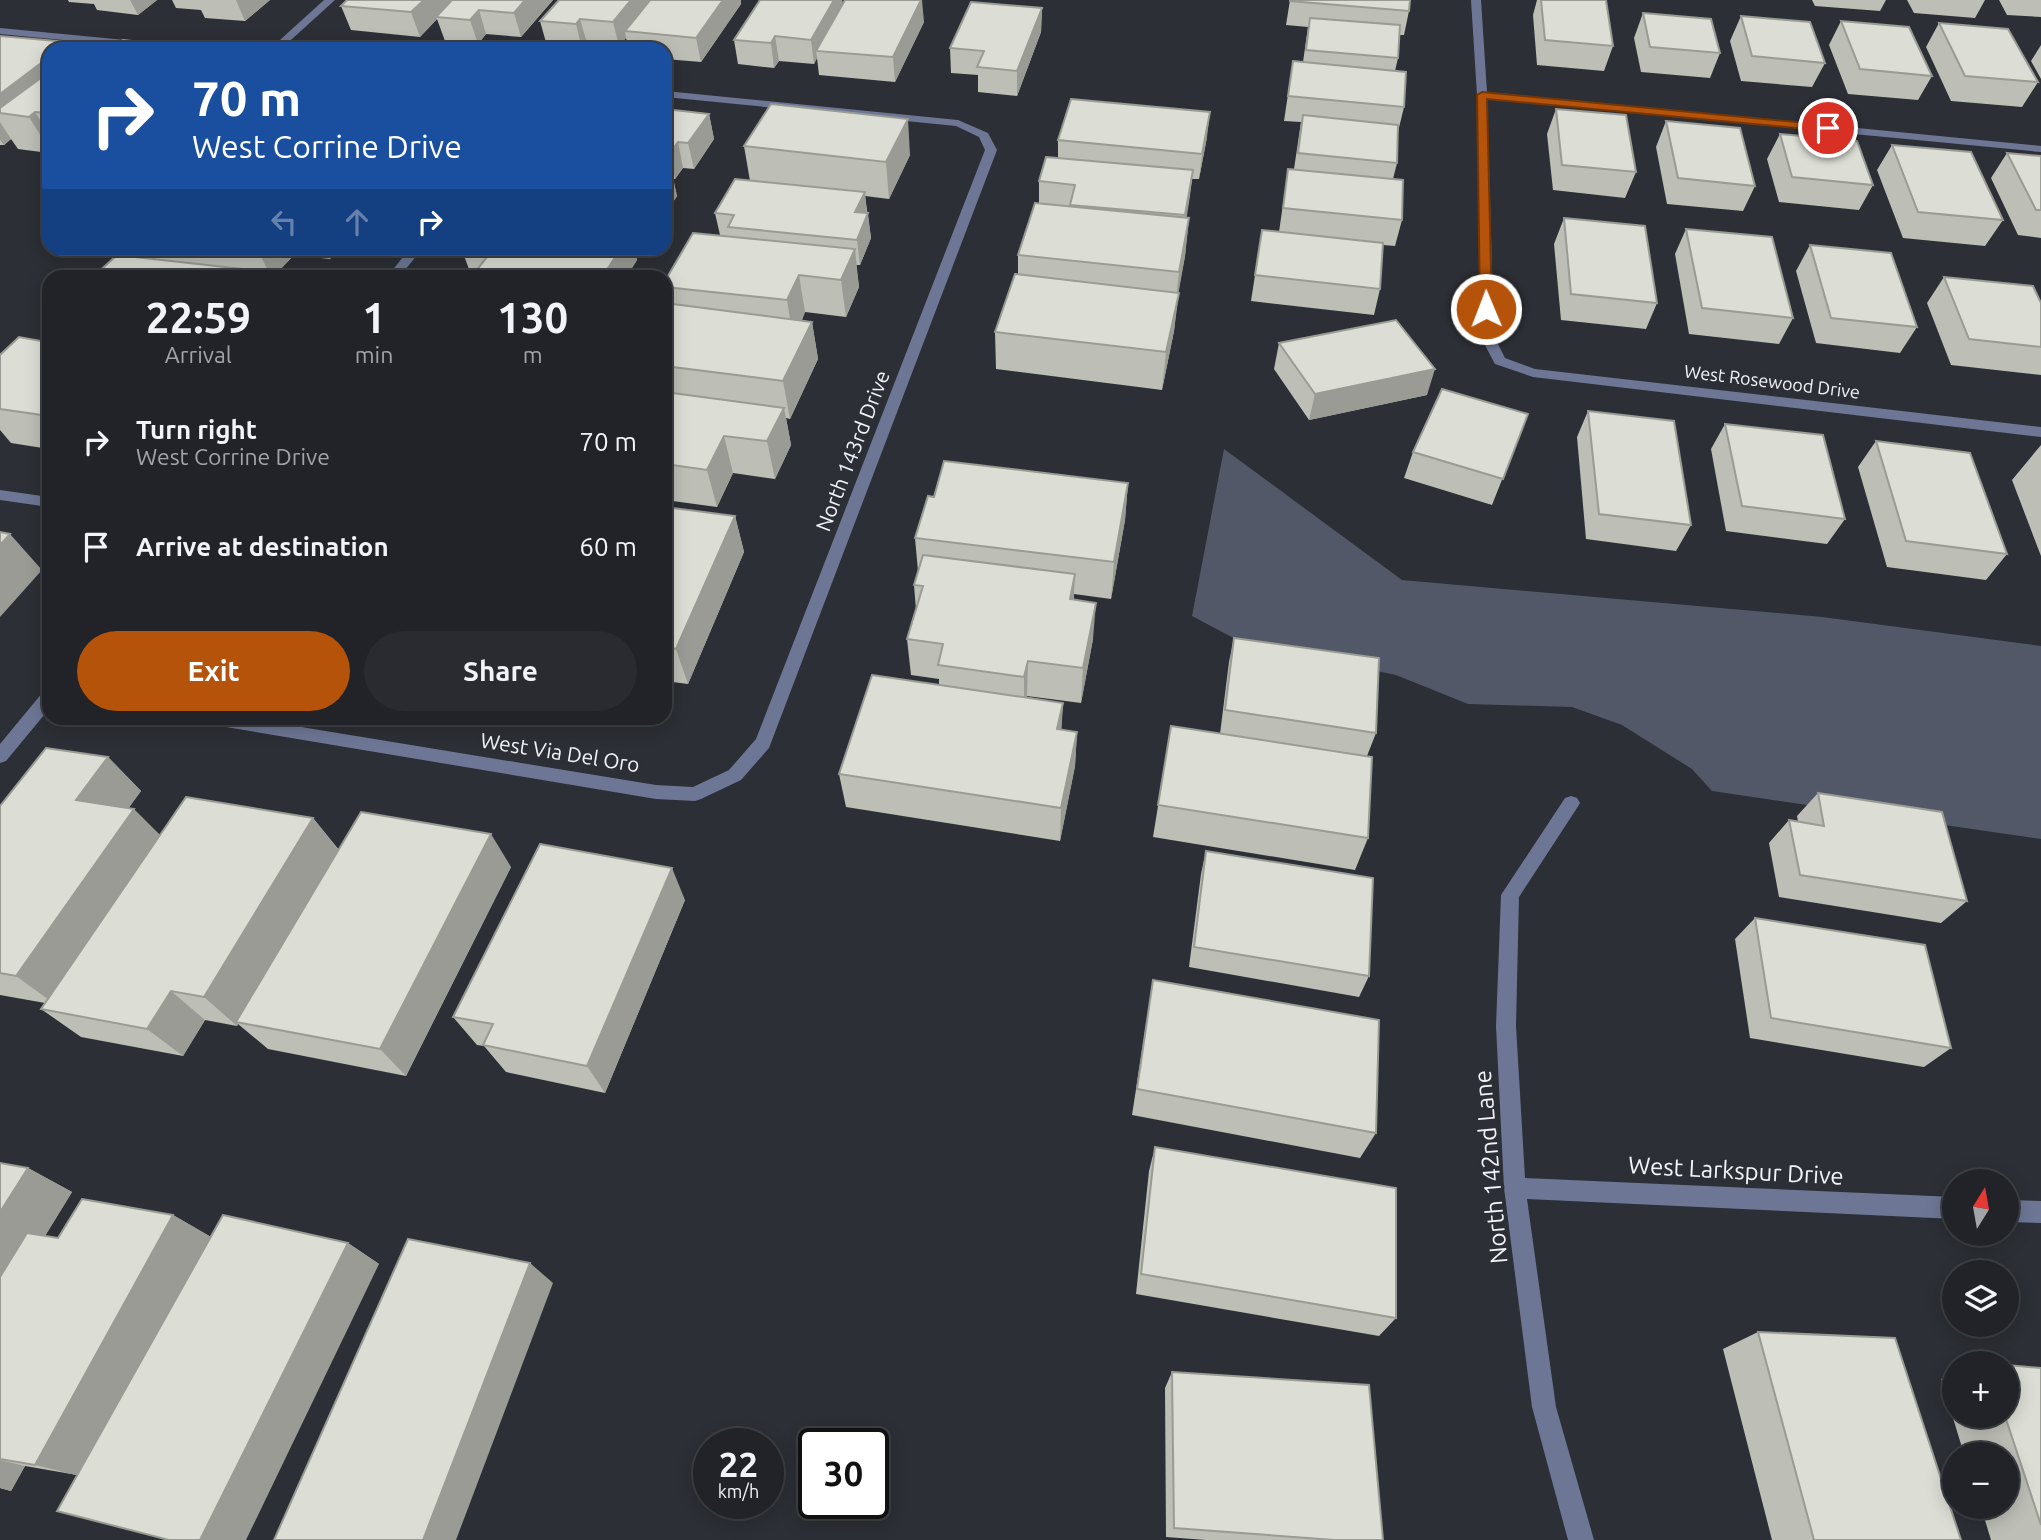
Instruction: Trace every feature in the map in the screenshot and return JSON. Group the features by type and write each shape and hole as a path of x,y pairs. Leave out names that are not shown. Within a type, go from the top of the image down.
{"street":[{"path":"283,42 330,0"},
{"path":"1476,0 1482,95 2041,149"},
{"path":"0,31 115,42"},
{"name":"North 143rd Drive","path":"672,95 958,123 985,135 991,150 763,743 735,775"},
{"name":"West Rosewood Drive","path":"1482,95 1487,335 1500,361 1533,373 2041,432"},
{"path":"399,270 410,256"},
{"path":"0,495 42,501"},
{"path":"0,757 42,706"},
{"name":"West Via Del Oro","path":"250,725 656,792 695,794 735,775"},
{"name":"North 142nd Lane","path":"1571,803 1510,895 1506,1026 1515,1188 1544,1407 1581,1540"},
{"name":"West Larkspur Drive","path":"1515,1188 1942,1207"},
{"path":"2020,1211 2041,1212"}],"shaded area":[{"path":"1224,449 1402,580 1822,617 2041,646 2041,839 1712,791 1692,769 1622,725 1572,707 1468,704 1396,675 1243,643 1192,616"}],"building":[{"path":"347,0 424,0 411,12 341,6"},
{"path":"452,0 525,0 514,13 479,10 470,20 436,17"},
{"path":"559,0 631,0 613,22 580,19 576,24 540,21"},
{"path":"650,0 723,0 696,38 625,31"},
{"path":"760,0 834,0 811,40 775,36 771,43 734,40"},
{"path":"845,0 921,0 893,57 816,51"},
{"path":"1290,0 1410,0 1409,11"},
{"path":"1541,0 1606,0 1613,46 1545,40"},
{"path":"971,2 1042,8 1017,71 977,67 984,51 950,48"},
{"path":"1643,13 1711,19 1720,53 1650,47"},
{"path":"1741,16 1810,22 1825,63 1752,56"},
{"path":"1310,18 1400,25 1398,58 1306,50"},
{"path":"1841,21 1909,27 1932,76 1860,69"},
{"path":"1939,23 2008,29 2038,82 1965,76"},
{"path":"0,36 68,42 42,42 42,62 0,94"},
{"path":"1293,61 1406,72 1404,107 1288,96"},
{"path":"42,77 42,112 35,112 29,117 0,113 0,108"},
{"path":"1071,99 1210,112 1202,154 1058,140"},
{"path":"771,104 908,119 886,162 744,146"},
{"path":"1556,109 1626,115 1636,172 1562,165"},
{"path":"672,110 709,114 688,143 678,142 672,150"},
{"path":"1303,115 1398,125 1397,163 1298,153"},
{"path":"1666,121 1740,128 1755,186 1678,178"},
{"path":"1780,134 1857,141 1873,185 1792,177"},
{"path":"1892,145 1971,152 2003,220 1918,212"},
{"path":"2007,153 2041,156 2041,210 2036,210"},
{"path":"1046,157 1193,170 1185,215 1070,205 1075,185 1039,181"},
{"path":"1288,169 1403,180 1402,220 1283,208"},
{"path":"735,179 865,192 855,212 868,213 857,240 728,227 734,215 715,213"},
{"path":"1035,203 1189,218 1179,272 1018,255"},
{"path":"1564,218 1645,226 1657,303 1571,294"},
{"path":"1686,229 1772,237 1793,318 1702,308"},
{"path":"1262,230 1383,243 1380,289 1255,275"},
{"path":"693,233 855,249 841,280 799,275 787,300 672,288 671,270"},
{"path":"1810,245 1891,253 1917,327 1831,318"},
{"path":"116,256 126,256 252,270 101,270"},
{"path":"488,256 616,256 607,270 477,270"},
{"path":"1015,274 1179,293 1166,352 995,332"},
{"path":"1944,277 2033,286 2041,303 2041,347 1969,339"},
{"path":"672,304 812,322 783,381 672,367"},
{"path":"1396,320 1435,369 1315,394 1279,343"},
{"path":"19,337 41,341 42,415 0,409 0,355"},
{"path":"1442,389 1528,414 1503,479 1413,452"},
{"path":"672,393 784,408 767,441 724,436 707,470 672,465"},
{"path":"1588,411 1674,421 1691,525 1599,514"},
{"path":"1725,424 1823,435 1845,519 1742,506"},
{"path":"1876,441 1970,453 2007,554 1906,541"},
{"path":"944,461 1128,483 1114,562 915,538 928,496 934,497"},
{"path":"672,508 735,516 676,649 672,648"},
{"path":"0,532 10,534 0,545"},
{"path":"923,555 1075,574 1070,599 1096,603 1083,668 1028,661 1024,677 938,665 943,644 907,639 923,586 914,585"},
{"path":"1234,638 1379,658 1376,733 1225,710"},
{"path":"872,675 1063,703 1057,729 1077,732 1061,808 839,774"},
{"path":"1171,726 1372,757 1368,838 1158,805"},
{"path":"46,748 108,757 76,800 134,809 16,976 0,973 0,806"},
{"path":"1818,793 1942,812 1967,901 1800,875 1789,820 1824,826"},
{"path":"186,797 313,818 204,997 171,991 147,1029 41,1009"},
{"path":"361,812 491,834 380,1049 236,1022"},
{"path":"540,844 672,868 587,1066 483,1045 493,1024 453,1017"},
{"path":"1206,851 1373,878 1369,976 1194,947"},
{"path":"1755,918 1925,945 1951,1048 1771,1018"},
{"path":"1153,980 1379,1020 1376,1133 1137,1089"},
{"path":"1155,1147 1396,1188 1396,1318 1141,1274"},
{"path":"0,1163 28,1168 0,1212"},
{"path":"82,1199 173,1215 35,1465 0,1459 0,1277 27,1233 58,1238"},
{"path":"223,1215 348,1243 200,1540 169,1540 57,1511"},
{"path":"408,1239 530,1263 423,1540 274,1540"},
{"path":"1758,1332 1895,1338 1942,1482 1942,1519 1954,1519 1961,1540 1814,1540"},
{"path":"2019,1366 2041,1368 2041,1525 2019,1458 2019,1442 2014,1442 2009,1428 2019,1428"},
{"path":"1172,1372 1369,1385 1383,1540 1334,1540 1174,1528"}],"route":[{"path":"1486,309 1482,95 1828,128"}]}
